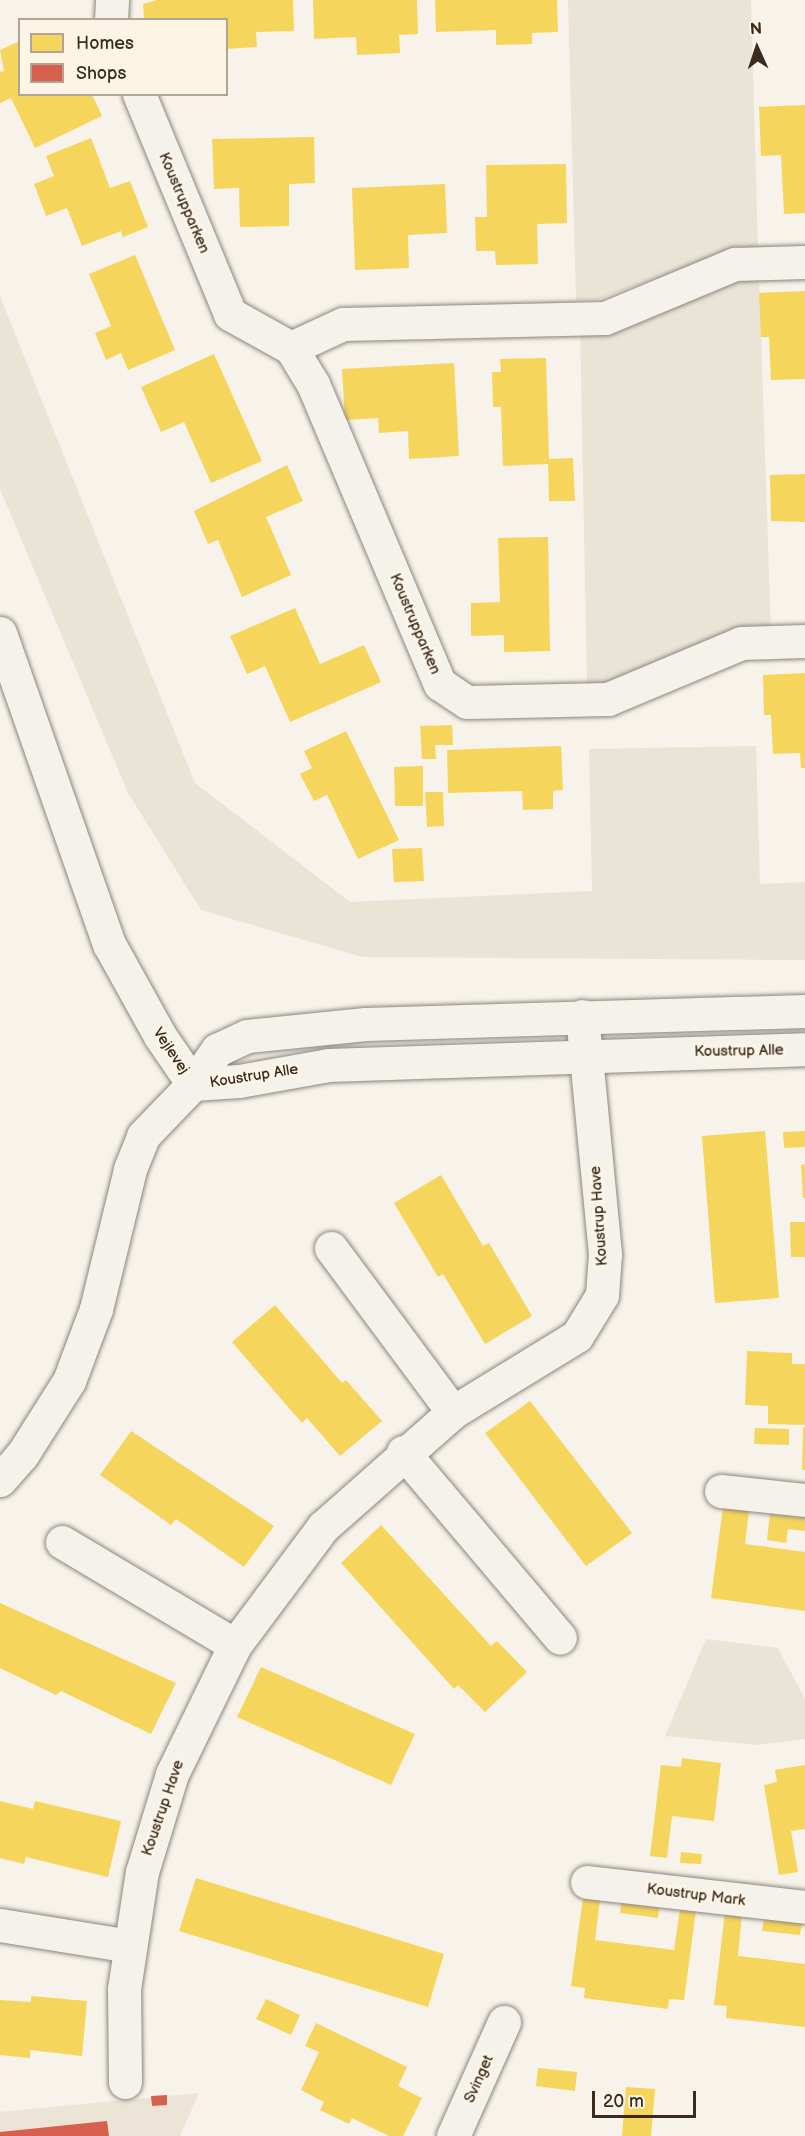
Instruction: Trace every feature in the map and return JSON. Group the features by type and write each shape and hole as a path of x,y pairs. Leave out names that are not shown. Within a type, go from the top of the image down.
{"street":[{"path":"111,0 111,18"},
{"name":"Koustrupparken","path":"140,96 230,314 291,348 313,384 440,684 467,702 608,699 741,643 805,641"},
{"path":"291,348 343,324 605,318 735,264 805,262"},
{"name":"Vejlevej","path":"0,633 109,944 160,1036 193,1084 143,1136 130,1169 96,1310 69,1381 22,1455 0,1480"},
{"name":"Koustrup Alle","path":"193,1084 217,1050 247,1036 365,1024 805,1011"},
{"name":"Koustrup Have","path":"126,2082 123,2034 129,1946 142,1872 172,1774 236,1645 323,1527 403,1452 453,1412 577,1336 602,1295 605,1254 582,1016"},
{"name":"Koustrup Alle","path":"193,1084 239,1081 329,1065 805,1049"},
{"path":"332,1248 453,1412"},
{"path":"403,1452 560,1638"},
{"path":"721,1491 805,1500"},
{"path":"62,1542 236,1645"},
{"name":"Koustrup Mark","path":"587,1882 805,1907"},
{"path":"0,1925 129,1946"},
{"name":"Svinget","path":"453,2136 504,2022"}],"shaded area":[{"path":"568,0 751,0 758,249 735,249 600,299 576,301"},
{"path":"759,276 771,633 604,684 587,685 580,326 736,277"},
{"path":"0,296 195,783 350,902 592,891 589,749 756,746 760,884 805,882 805,960 362,957 201,910 128,793 0,489"},
{"path":"706,1639 778,1648 805,1699 805,1739 756,1745 665,1736"},
{"path":"199,2093 180,2136 0,2136 0,2112"}],"building: Homes":[{"path":"157,0 293,0 294,31 256,32 257,47 228,49 228,18 144,18 143,4"},
{"path":"313,0 417,0 418,34 399,35 400,53 357,55 356,37 314,39"},
{"path":"435,0 557,0 558,32 532,33 532,44 496,45 496,30 436,32"},
{"path":"18,42 18,96 93,96 102,116 35,148 11,98 0,103 0,72 4,71 0,50"},
{"path":"805,105 805,213 784,214 781,155 761,156 759,107"},
{"path":"314,137 315,183 289,184 289,226 240,227 239,188 214,189 212,139"},
{"path":"91,138 110,188 130,181 148,227 123,237 121,231 82,246 67,208 46,216 34,184 54,176 46,156"},
{"path":"566,164 567,223 537,224 538,264 496,265 495,251 476,251 475,217 487,217 486,165"},
{"path":"445,184 447,233 408,235 409,268 355,270 352,188"},
{"path":"135,255 175,350 128,370 121,353 106,360 95,333 111,326 89,274"},
{"path":"805,291 805,379 771,380 769,337 761,337 759,293"},
{"path":"214,354 262,461 211,483 184,422 161,432 141,387"},
{"path":"546,358 549,459 573,458 575,501 549,501 548,464 503,466 501,407 493,407 492,372 501,372 500,359"},
{"path":"454,363 459,456 409,459 408,431 379,433 378,418 345,420 342,369"},
{"path":"287,465 303,501 266,517 291,575 242,597 218,540 208,544 194,511"},
{"path":"805,474 805,522 771,521 770,475"},
{"path":"548,537 550,651 504,652 504,635 471,636 471,603 500,602 498,538"},
{"path":"295,608 320,664 364,645 381,682 290,722 265,666 247,674 230,636"},
{"path":"805,673 805,768 801,768 800,753 773,754 771,715 764,715 763,675"},
{"path":"452,725 453,745 435,745 436,759 422,759 420,726"},
{"path":"346,731 399,840 358,859 327,795 314,801 300,774 312,768 304,751"},
{"path":"561,746 563,790 553,791 553,809 523,810 522,791 448,793 447,750"},
{"path":"423,766 423,806 395,806 394,767"},
{"path":"425,792 443,792 444,826 427,827"},
{"path":"422,848 424,881 394,882 392,849"},
{"path":"765,1131 779,1298 715,1303 702,1136"},
{"path":"805,1131 805,1147 784,1148 783,1132"},
{"path":"805,1164 805,1198 803,1198 801,1165"},
{"path":"441,1175 483,1246 489,1243 532,1316 485,1344 443,1274 438,1277 394,1203"},
{"path":"790,1222 805,1222 805,1257 791,1257"},
{"path":"275,1305 342,1383 346,1380 382,1421 340,1456 307,1418 302,1423 232,1342"},
{"path":"747,1351 792,1353 792,1364 805,1364 805,1425 768,1424 768,1406 745,1405"},
{"path":"530,1401 632,1533 586,1566 485,1433"},
{"path":"803,1427 805,1427 805,1470 802,1470"},
{"path":"755,1428 789,1429 789,1445 754,1444"},
{"path":"131,1431 274,1526 244,1567 176,1519 171,1525 100,1475"},
{"path":"723,1507 749,1511 745,1544 805,1552 805,1611 711,1598"},
{"path":"770,1514 805,1518 805,1531 788,1529 786,1543 767,1540"},
{"path":"381,1525 491,1646 497,1641 527,1672 485,1712 458,1685 454,1689 341,1563"},
{"path":"0,1603 176,1683 151,1734 61,1691 56,1695 0,1668"},
{"path":"261,1667 415,1734 391,1785 237,1717"},
{"path":"682,1758 721,1763 714,1821 672,1816 667,1858 650,1856 661,1765 681,1767"},
{"path":"805,1765 805,1829 791,1831 798,1872 779,1875 764,1785 777,1782 775,1770"},
{"path":"0,1801 33,1809 35,1801 121,1821 108,1877 26,1857 24,1864 0,1858"},
{"path":"681,1852 702,1854 701,1864 680,1863"},
{"path":"196,1878 444,1954 428,2007 179,1931"},
{"path":"583,1897 600,1900 595,1940 674,1950 680,1909 696,1911 684,2000 669,1999 668,2009 584,1998 585,1988 571,1986"},
{"path":"621,1902 659,1907 658,1918 620,1913"},
{"path":"725,1912 742,1914 738,1956 805,1964 805,2027 726,2018 727,2006 714,2005"},
{"path":"764,1919 802,1923 800,1935 762,1931"},
{"path":"31,1996 87,2001 82,2056 30,2050 30,2058 0,2055 0,2000 31,2002"},
{"path":"266,1999 300,2015 291,2035 256,2019"},
{"path":"316,2023 407,2067 398,2086 422,2098 403,2136 389,2136 352,2118 349,2124 320,2110 324,2102 301,2090 319,2052 305,2046"},
{"path":"538,2068 577,2072 575,2091 536,2086"},
{"path":"626,2087 655,2089 651,2136 622,2136"}],"building: Shops":[{"path":"167,2095 167,2105 152,2106 151,2096"},
{"path":"107,2121 109,2136 0,2136 0,2132"}]}
